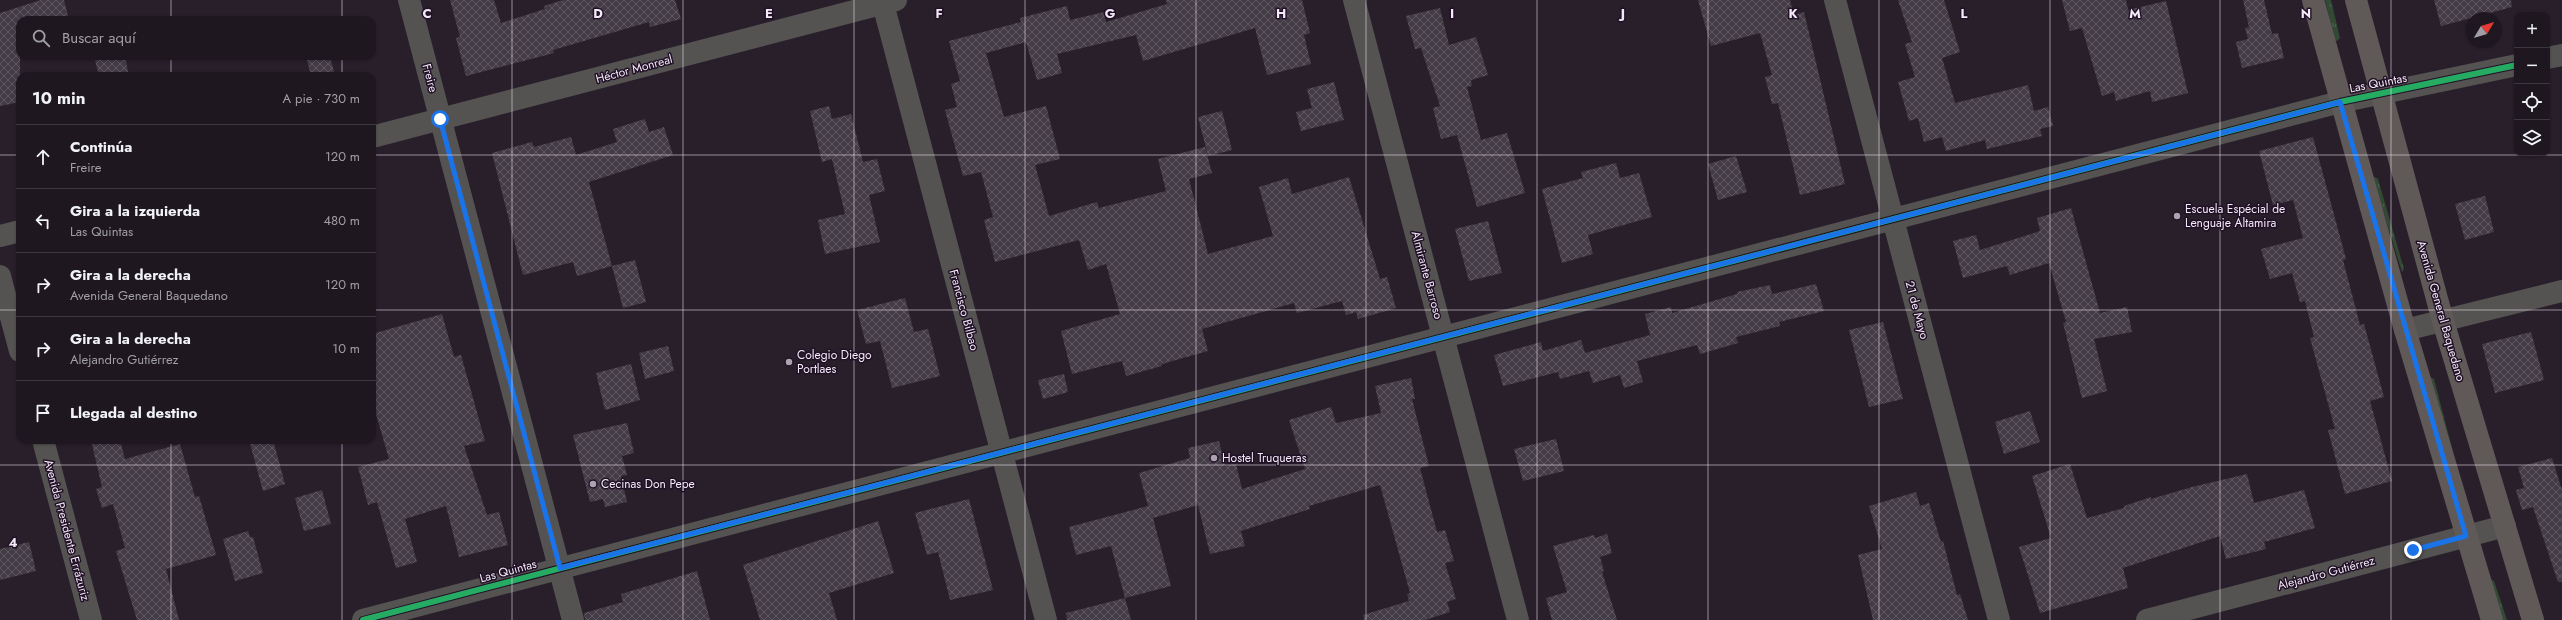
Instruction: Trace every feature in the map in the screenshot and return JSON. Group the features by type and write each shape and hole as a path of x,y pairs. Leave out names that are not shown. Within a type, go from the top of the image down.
{"main road":[{"path":"2313,0 2340,102 2405,330 2492,620"},
{"name":"Avenida General Baquedano","path":"2356,0 2443,321 2533,620"}],"street":[{"name":"Freire","path":"409,0 573,620"},
{"name":"Almirante Barroso","path":"1354,0 1518,620"},
{"name":"21 de Mayo","path":"1835,0 1999,620"},
{"name":"Héctor Monreal","path":"376,136 887,1"},
{"name":"Francisco Bilbao","path":"887,1 1046,620"},
{"path":"2550,57 2562,55"},
{"name":"Las Quintas","path":"363,620 2340,102 2514,66"},
{"path":"0,236 16,232"},
{"path":"0,276 16,336"},
{"path":"2405,330 2562,291"},
{"name":"Avenida Presidente Errázuriz","path":"44,444 91,620"},
{"name":"Alejandro Gutiérrez","path":"2147,620 2505,526"}],"green space":[{"path":"2325,0 2331,0 2340,38 2337,41 2335,40"},
{"path":"2375,177 2378,179 2404,269 2402,272 2373,178"},
{"path":"2430,377 2434,379 2461,483"},
{"path":"2490,579 2494,581 2507,620 2500,620"}],"building":[{"path":"41,0 64,0 68,16 16,16 16,60 20,60 20,72 16,72 16,103 0,106 0,13"},
{"path":"450,0 494,0 501,23 545,9 544,6 563,0 675,0 681,19 650,27 649,22 553,50 554,53 466,76 456,38 460,37"},
{"path":"1166,0 1302,0 1310,33 1304,35 1311,64 1267,75 1255,28 1143,61 1136,35 1057,54 1062,73 1037,80 1026,42 986,53 1004,117 1046,106 1060,159 1035,165 1049,216 1097,202 1099,208 1166,191 1158,159 1205,147 1212,173 1189,179 1208,254 1273,236 1259,187 1288,178 1292,194 1349,177 1380,279 1387,277 1396,308 1358,319 1356,312 1346,315 1342,301 1297,313 1294,303 1202,329 1208,351 1162,364 1162,366 1126,376 1122,361 1072,374 1061,331 1120,314 1106,264 1088,270 1079,240 995,262 984,220 993,217 981,172 963,176 945,110 957,107 951,84 960,81 949,41 1021,22 1020,18 1067,6 1070,20 1104,12 1106,22 1167,4"},
{"path":"1698,0 1790,0 1794,15 1804,12 1845,184 1800,195 1778,103 1772,104 1765,77 1772,75 1760,33 1711,46"},
{"path":"1898,0 1944,0 1960,52 1942,58 1955,103 2028,85 2034,111 2048,107 2053,126 2040,129 2042,136 1987,149 1985,140 1946,151 1942,137 1924,142 1918,118 1909,121 1898,82 1915,77 1905,44 1912,42"},
{"path":"2062,0 2126,0 2128,10 2166,1 2188,93 2152,102 2150,91 2116,101 2114,92 2102,96 2082,28 2070,31"},
{"path":"2243,0 2264,0 2272,34 2278,33 2284,58 2242,68 2236,42 2248,39 2245,28 2249,27"},
{"path":"2434,0 2511,0 2512,7 2493,12 2466,12 2466,19 2441,26"},
{"path":"1440,8 1449,45 1476,37 1488,75 1471,80 1472,86 1467,87 1481,140 1507,133 1525,193 1477,207 1457,135 1441,139 1433,108 1440,106 1421,48 1415,49 1406,16"},
{"path":"95,60 126,60 128,72 98,72"},
{"path":"307,60 331,60 334,72 310,72"},
{"path":"1334,82 1344,120 1301,131 1296,112 1312,108 1307,89"},
{"path":"829,106 832,119 851,114 863,162 877,159 885,191 869,195 880,242 825,254 818,220 845,214 832,159 822,162 810,111"},
{"path":"1222,111 1232,150 1208,156 1198,117"},
{"path":"645,119 649,132 664,127 673,155 589,182 612,266 577,276 573,262 523,275 492,153 532,142 534,147 571,137 576,155 617,142 613,129"},
{"path":"2313,137 2346,259 2343,260 2360,325 2364,324 2384,397 2370,401 2392,481 2345,494 2328,430 2335,429 2310,338 2314,337 2305,301 2300,302 2292,273 2270,279 2261,249 2303,238 2293,200 2273,205 2259,151"},
{"path":"1736,156 1747,192 1718,200 1708,164"},
{"path":"1616,163 1620,178 1639,173 1652,217 1588,235 1593,254 1562,263 1542,189 1583,178 1581,172"},
{"path":"2485,196 2494,232 2465,240 2455,204"},
{"path":"2071,208 2100,313 2127,307 2132,332 2094,339 2107,391 2082,398 2063,323 2066,322 2049,263 2010,275 2007,266 1963,278 1953,241 1976,235 1980,250 2040,231 2037,218"},
{"path":"1488,221 1502,273 1469,281 1455,229"},
{"path":"635,260 646,302 623,308 612,266"},
{"path":"1816,284 1824,311 1779,322 1780,326 1736,337 1738,343 1700,354 1697,345 1637,361 1643,382 1624,388 1620,375 1593,383 1589,371 1560,379 1558,372 1503,386 1494,355 1541,342 1543,351 1581,340 1585,353 1650,335 1645,314 1671,307 1672,313 1737,294 1737,292 1770,285 1772,294"},
{"path":"905,298 914,332 928,329 940,376 892,388 880,341 866,344 857,310"},
{"path":"442,314 454,357 461,355 485,441 464,446 487,515 499,512 508,545 459,557 446,506 405,519 417,562 396,568 377,502 368,505 358,467 389,459 376,414 376,333"},
{"path":"1883,322 1903,399 1869,407 1849,330"},
{"path":"2531,332 2544,380 2495,393 2482,344"},
{"path":"668,346 674,371 645,379 639,353"},
{"path":"631,364 640,400 605,410 596,373"},
{"path":"1064,374 1068,392 1043,399 1038,380"},
{"path":"1411,378 1415,399 1412,399 1429,466 1420,468 1437,532 1445,530 1454,561 1445,563 1456,599 1447,602 1450,612 1425,620 1364,620 1363,615 1409,601 1407,594 1410,593 1380,485 1309,506 1310,509 1241,531 1245,546 1210,554 1198,505 1153,518 1171,586 1125,598 1111,546 1076,555 1069,527 1148,506 1139,473 1190,458 1188,448 1219,441 1225,466 1236,464 1242,489 1305,469 1289,420 1331,407 1336,423 1381,413 1375,386"},
{"path":"2030,411 2040,442 2004,454 1995,422"},
{"path":"627,423 634,453 622,456 627,475 621,476 627,502 605,507 603,499 590,502 573,435"},
{"path":"1556,439 1564,471 1523,481 1514,449"},
{"path":"92,444 121,444 125,459 180,444 195,497 199,496 216,555 166,569 179,620 137,620 116,551 125,548 113,504 102,508 96,489 102,487"},
{"path":"250,444 274,444 285,484 263,491"},
{"path":"2552,458 2562,490 2562,582 2558,582 2533,507 2522,510 2516,490 2524,488 2518,467"},
{"path":"2070,464 2087,518 2124,508 2124,506 2151,497 2151,499 2192,487 2247,474 2254,503 2304,490 2315,528 2264,542 2266,549 2226,559 2220,536 2123,568 2128,588 2040,613 2019,547 2051,538 2032,476"},
{"path":"322,490 331,524 304,531 295,498"},
{"path":"1916,492 1920,506 1929,503 1941,542 1943,541 1957,595 1960,594 1968,620 1873,620 1858,555 1882,549 1869,506"},
{"path":"969,499 993,590 950,600 938,552 927,555 915,513"},
{"path":"878,521 894,573 829,593 837,620 760,620 743,565"},
{"path":"248,531 250,537 253,537 263,573 235,581 223,539"},
{"path":"1607,534 1612,553 1600,557 1604,571 1602,572 1617,620 1552,620 1546,598 1567,592 1553,546 1594,535 1595,538"},
{"path":"29,542 36,571 0,580 0,549"},
{"path":"697,571 710,620 585,620 584,613 623,602 621,594"},
{"path":"1125,598 1131,620 1067,620 1066,613"}],"cycle path":[{"path":"363,620 2340,102 2514,66"}],"place":[{"name":"Escuela Espécial de Lenguaje Altamira","path":"2177,216"},
{"name":"Colegio Diego Portlaes","path":"789,362"},
{"name":"Hostel Truqueras","path":"1214,458"},
{"name":"Cecinas Don Pepe","path":"593,484"}],"route":[{"path":"440,119 560,568 2340,102 2466,536 2413,550"}]}
